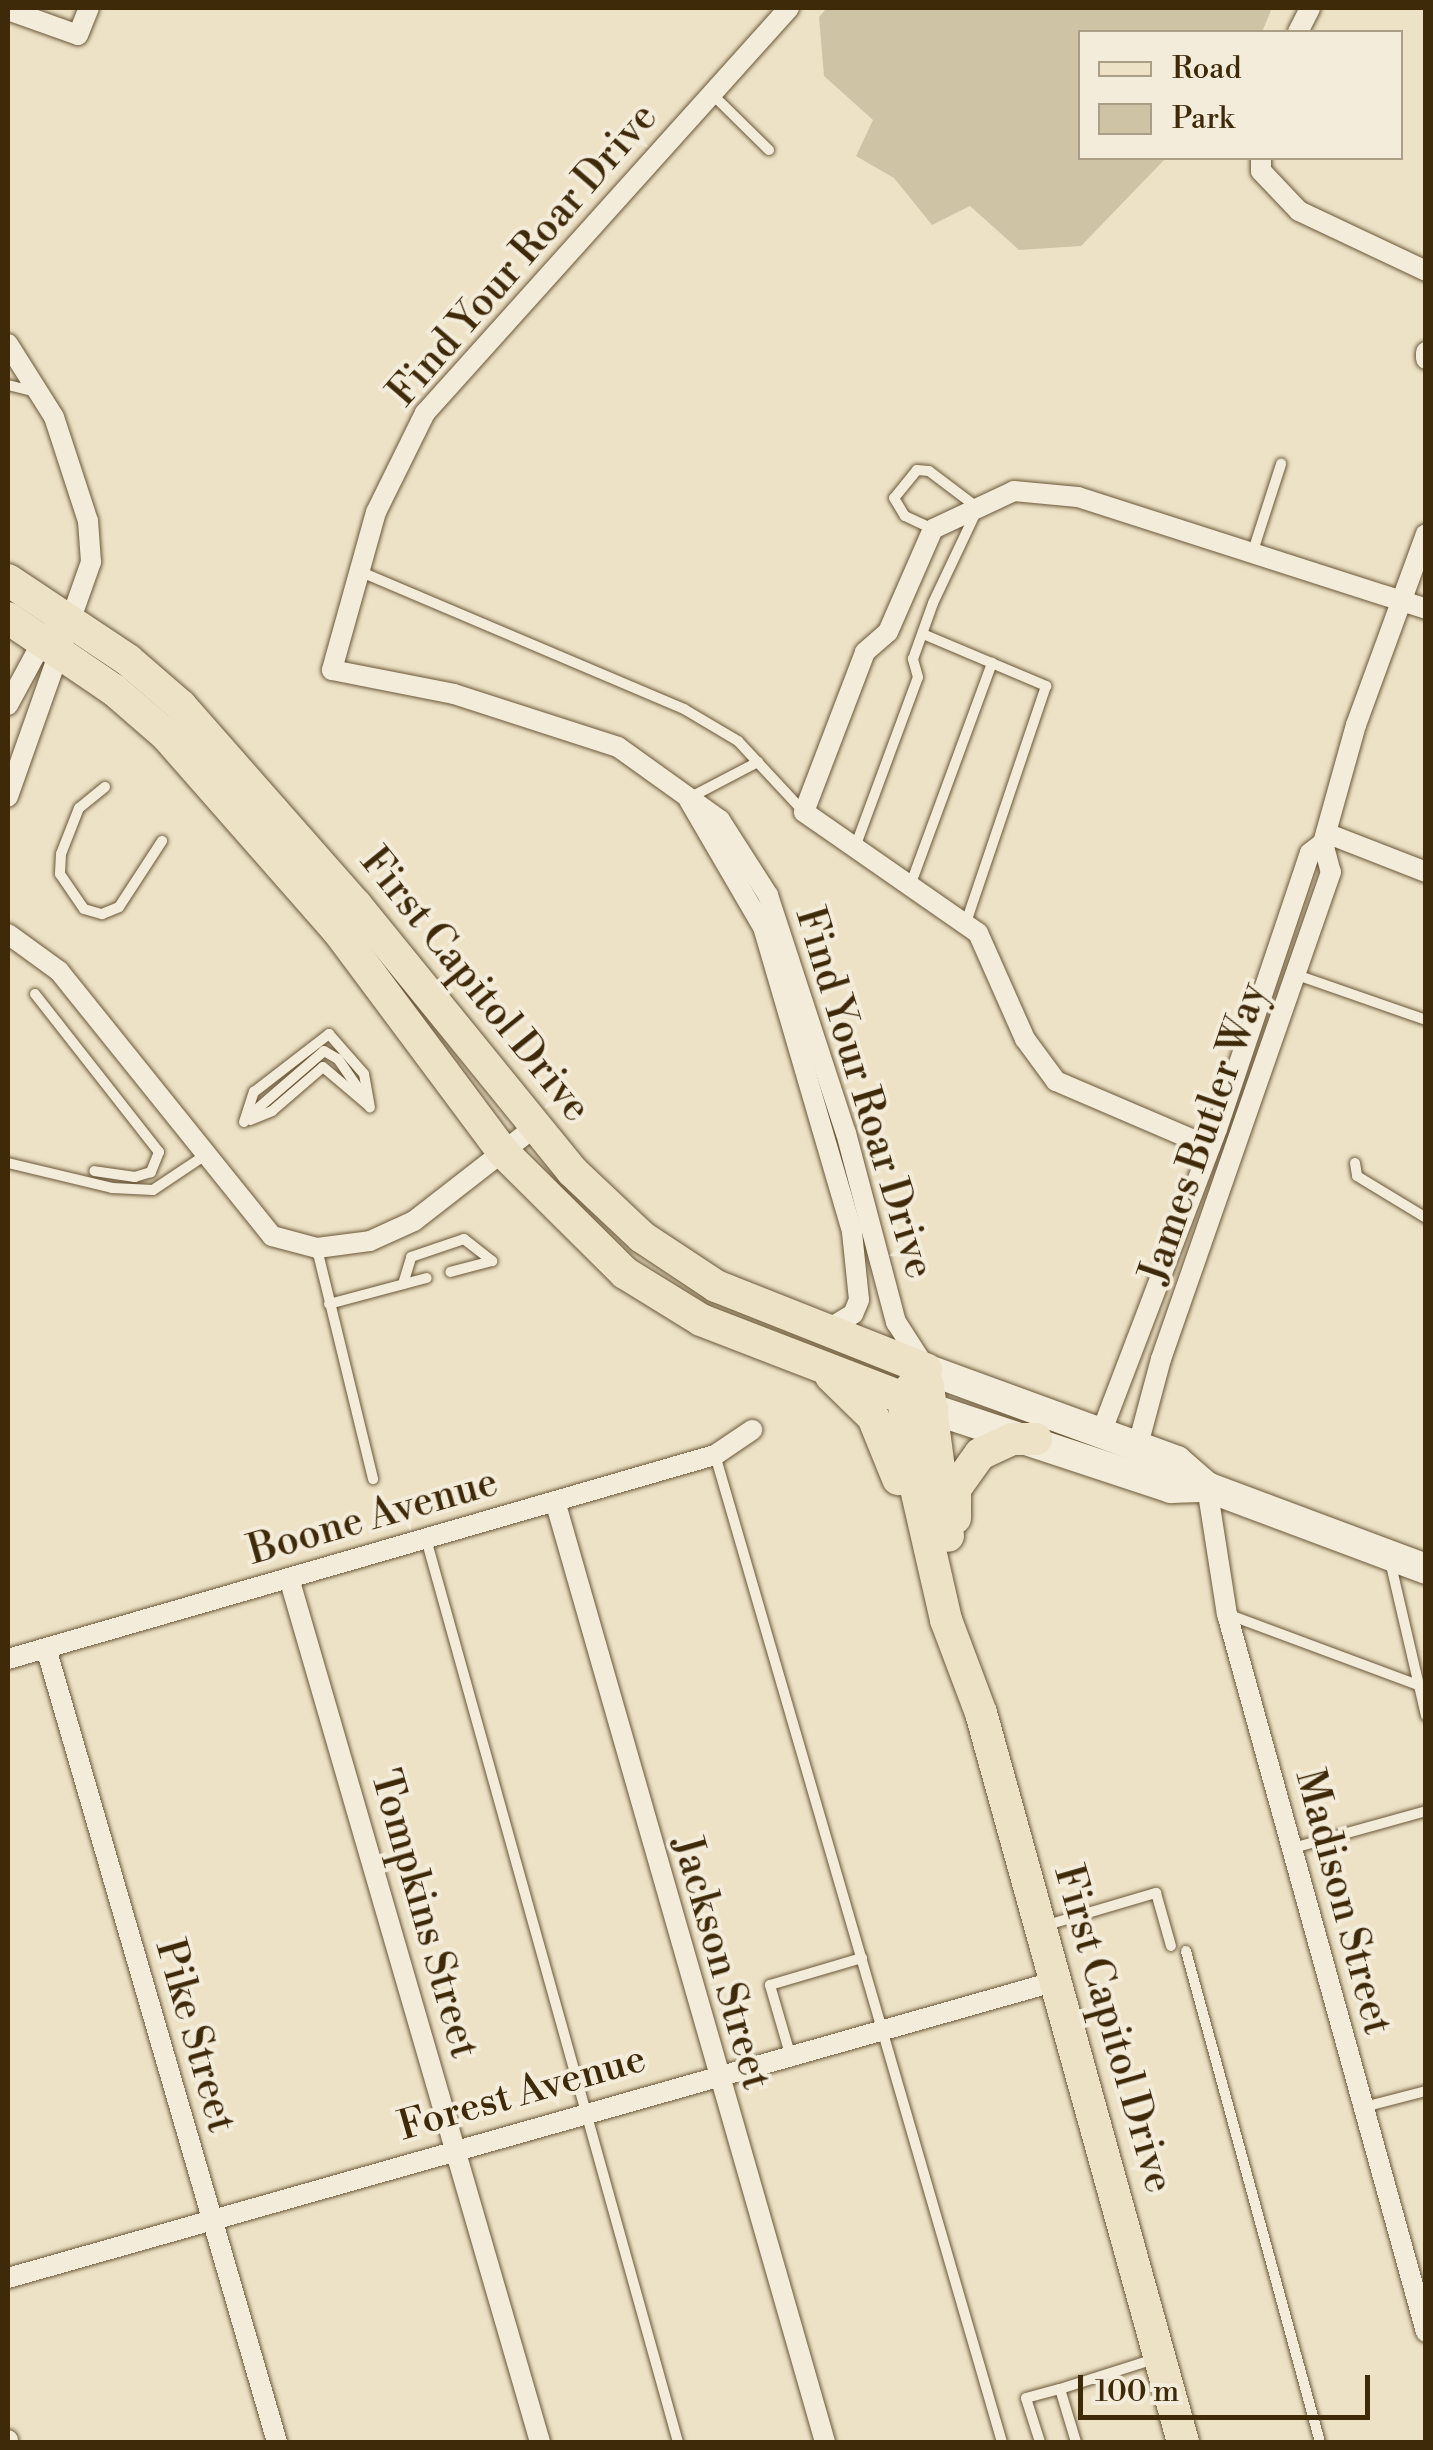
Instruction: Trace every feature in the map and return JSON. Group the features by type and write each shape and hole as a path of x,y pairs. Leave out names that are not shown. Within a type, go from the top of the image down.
{"main road":[{"name":"First Capitol Drive","path":"8,580 69,617 182,706 248,779 572,1171 684,1267 926,1369"},
{"name":"First Capitol Drive","path":"8,618 52,645 166,735 232,806 339,932 503,1152 548,1204 665,1302 918,1402"},
{"path":"822,1365 873,1416 886,1441 926,1588 952,1630"},
{"path":"1207,1487 1171,1488 918,1402 926,1369 1178,1461 1207,1487 1426,1569"},
{"name":"First Capitol Drive","path":"918,1402 955,1583 952,1630"},
{"name":"First Capitol Drive","path":"918,1402 906,1445 952,1630 1041,1926 1183,2442"},
{"path":"955,1583 955,1489 980,1454 1012,1439 1036,1439"}],"street":[{"path":"8,10 78,36 89,8"},
{"name":"Find Your Roar Drive","path":"789,8 424,413 376,512 332,670 454,694 618,747 720,820 768,895 840,1116 896,1322 926,1369"},
{"path":"1261,160 1261,171 1299,211 1426,271"},
{"path":"8,344 43,394 90,539 90,562 69,617 8,705"},
{"path":"1210,1147 1056,1081 1037,1060 978,933 854,851 804,812 865,652 888,632 933,530 1014,491 1078,497 1426,609"},
{"name":"James Butler Way","path":"1138,1446 1161,1359 1331,872 1325,838 1356,724 1426,534"},
{"path":"8,797 52,645"},
{"name":"Find Your Roar Drive","path":"688,798 763,927 848,1216 859,1300 854,1314 826,1330"},
{"path":"1325,838 1426,872"},
{"name":"James Butler Way","path":"1101,1432 1210,1147 1310,853 1325,838"},
{"path":"8,934 59,971 272,1236 317,1248 370,1240 414,1221 536,1126"},
{"name":"Boone Avenue","path":"8,1659 714,1455 752,1430"},
{"name":"Madison Street","path":"1207,1487 1227,1614 1426,2332"},
{"name":"Jackson Street","path":"554,1501 715,2074 824,2442"},
{"name":"Tompkins Street","path":"289,1578 540,2442"},
{"name":"Pike Street","path":"46,1648 277,2442"},
{"name":"Forest Avenue","path":"8,2278 715,2074 1056,1981"}],"lane":[{"path":"711,94 768,150"},
{"path":"8,385 43,394"},
{"path":"1251,555 1281,464"},
{"path":"854,851 918,677 914,659 922,634 978,508 929,470 916,470 894,498 905,516 933,530"},
{"path":"359,571 684,708 738,741 804,812"},
{"path":"922,634 1046,686 966,924"},
{"path":"910,886 992,663"},
{"path":"688,798 758,762"},
{"path":"105,787 79,808 61,854 60,874 84,909 102,914 119,907 162,841"},
{"path":"1297,975 1426,1020"},
{"path":"34,994 159,1152 151,1172 135,1177 94,1171"},
{"path":"322,1035 336,1041 364,1074 370,1107 338,1059 324,1051 244,1122 254,1092 322,1035"},
{"path":"8,1162 112,1188 152,1190 204,1156"},
{"path":"1355,1164 1357,1176 1426,1218"},
{"path":"403,1284 411,1258 464,1239 492,1261 450,1272"},
{"path":"317,1248 374,1479"},
{"path":"329,1304 427,1278"},
{"path":"714,1455 1002,2442"},
{"path":"426,1538 678,2442"},
{"path":"1390,1557 1426,1716"},
{"path":"1227,1614 1421,1689"},
{"path":"1292,1848 1426,1810"},
{"path":"1041,1926 1156,1894 1171,1946"},
{"path":"1186,1951 1320,2442"},
{"path":"790,2054 770,1985 862,1958"},
{"path":"1363,2107 1426,2091"},
{"path":"1040,2442 1026,2398 1160,2358"},
{"path":"1060,2389 1076,2442"}],"green space":[{"path":"827,8 1272,8 1263,30 1078,30 1078,160 1164,160 1081,246 1019,250 970,206 932,225 894,178 856,156 873,120 824,76 819,17"}]}
